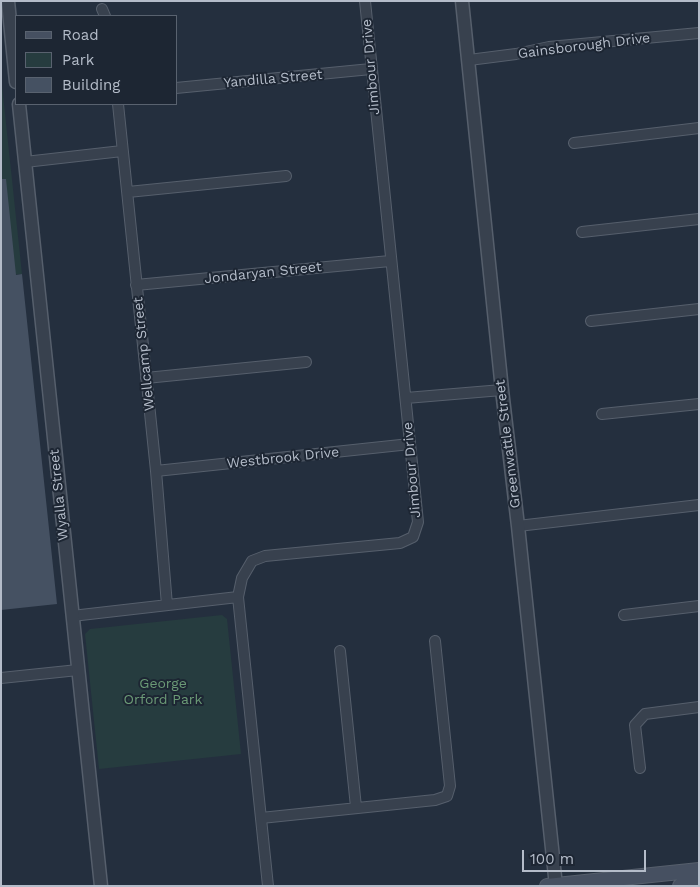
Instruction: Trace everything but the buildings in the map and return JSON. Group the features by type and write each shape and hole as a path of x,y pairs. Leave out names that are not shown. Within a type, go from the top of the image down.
{"main road":[{"path":"553,885 699,870"},
{"path":"680,886 699,884"}],"street":[{"path":"8,1 15,72"},
{"name":"Jimbour Drive","path":"268,886 238,597 242,578 252,561 265,556 400,543 413,537 418,522 365,1"},
{"name":"Greenwattle Street","path":"462,1 518,526 553,885"},
{"name":"Gainsborough Drive","path":"469,60 516,54 549,47 699,33"},
{"name":"Yandilla Street","path":"178,88 371,70"},
{"name":"Wyalla Street","path":"18,105 100,886"},
{"name":"Wellcamp Street","path":"118,105 156,471 167,605"},
{"path":"574,143 699,128"},
{"path":"25,162 122,151"},
{"path":"128,192 286,176"},
{"path":"582,232 699,219"},
{"name":"Jondaryan Street","path":"136,285 390,260"},
{"path":"591,322 699,309"},
{"path":"146,378 306,362"},
{"path":"406,398 502,390"},
{"path":"602,414 699,404"},
{"name":"Westbrook Drive","path":"156,471 410,444"},
{"path":"518,526 699,505"},
{"path":"72,616 238,597"},
{"path":"624,615 699,606"},
{"path":"261,818 435,800 447,796 450,786 435,642"},
{"path":"340,651 356,807"},
{"path":"1,678 78,670"},
{"path":"640,768 635,725 645,714 699,707"}],"green space":[{"path":"1,76 22,274 1,276"},
{"name":"George Orford Park","path":"222,615 227,619 241,754 99,769 85,634 90,629"}]}
